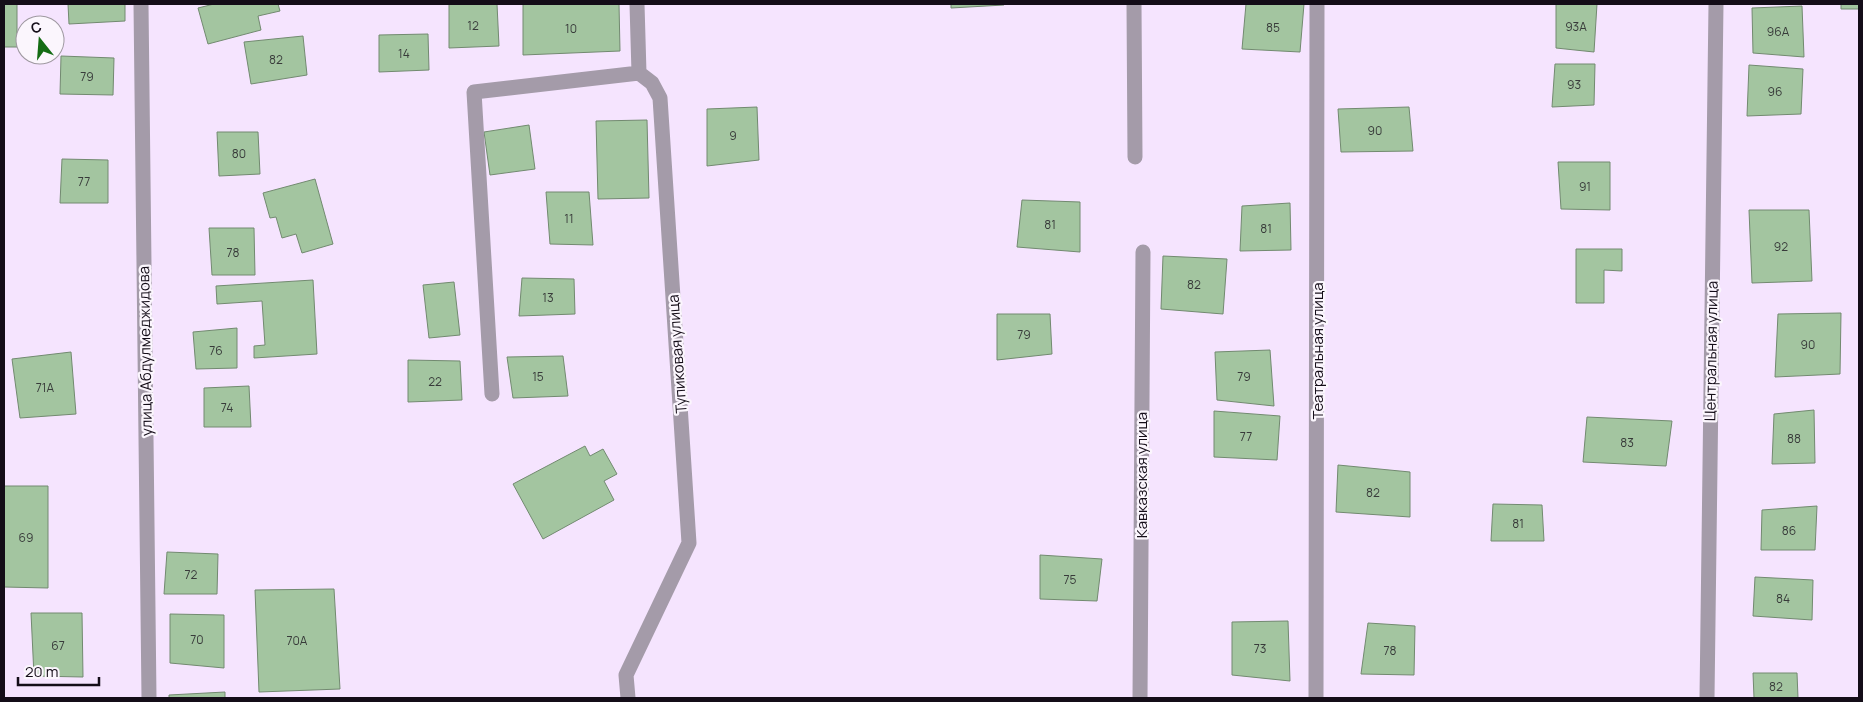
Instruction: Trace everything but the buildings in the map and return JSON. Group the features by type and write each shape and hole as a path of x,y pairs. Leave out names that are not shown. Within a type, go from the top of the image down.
{"street":[{"name":"улица Абдулмеджидова","path":"141,4 149,698"},
{"path":"492,394 474,92 639,73 637,4"},
{"path":"1134,4 1134,157"},
{"name":"Театральная улица","path":"1316,698 1317,4"},
{"name":"Центральная улица","path":"1707,698 1716,4"},
{"name":"Тупиковая улица","path":"628,698 626,676 689,544 660,98 652,83 639,73"},
{"name":"Кавказская улица","path":"1140,698 1143,252"}]}
